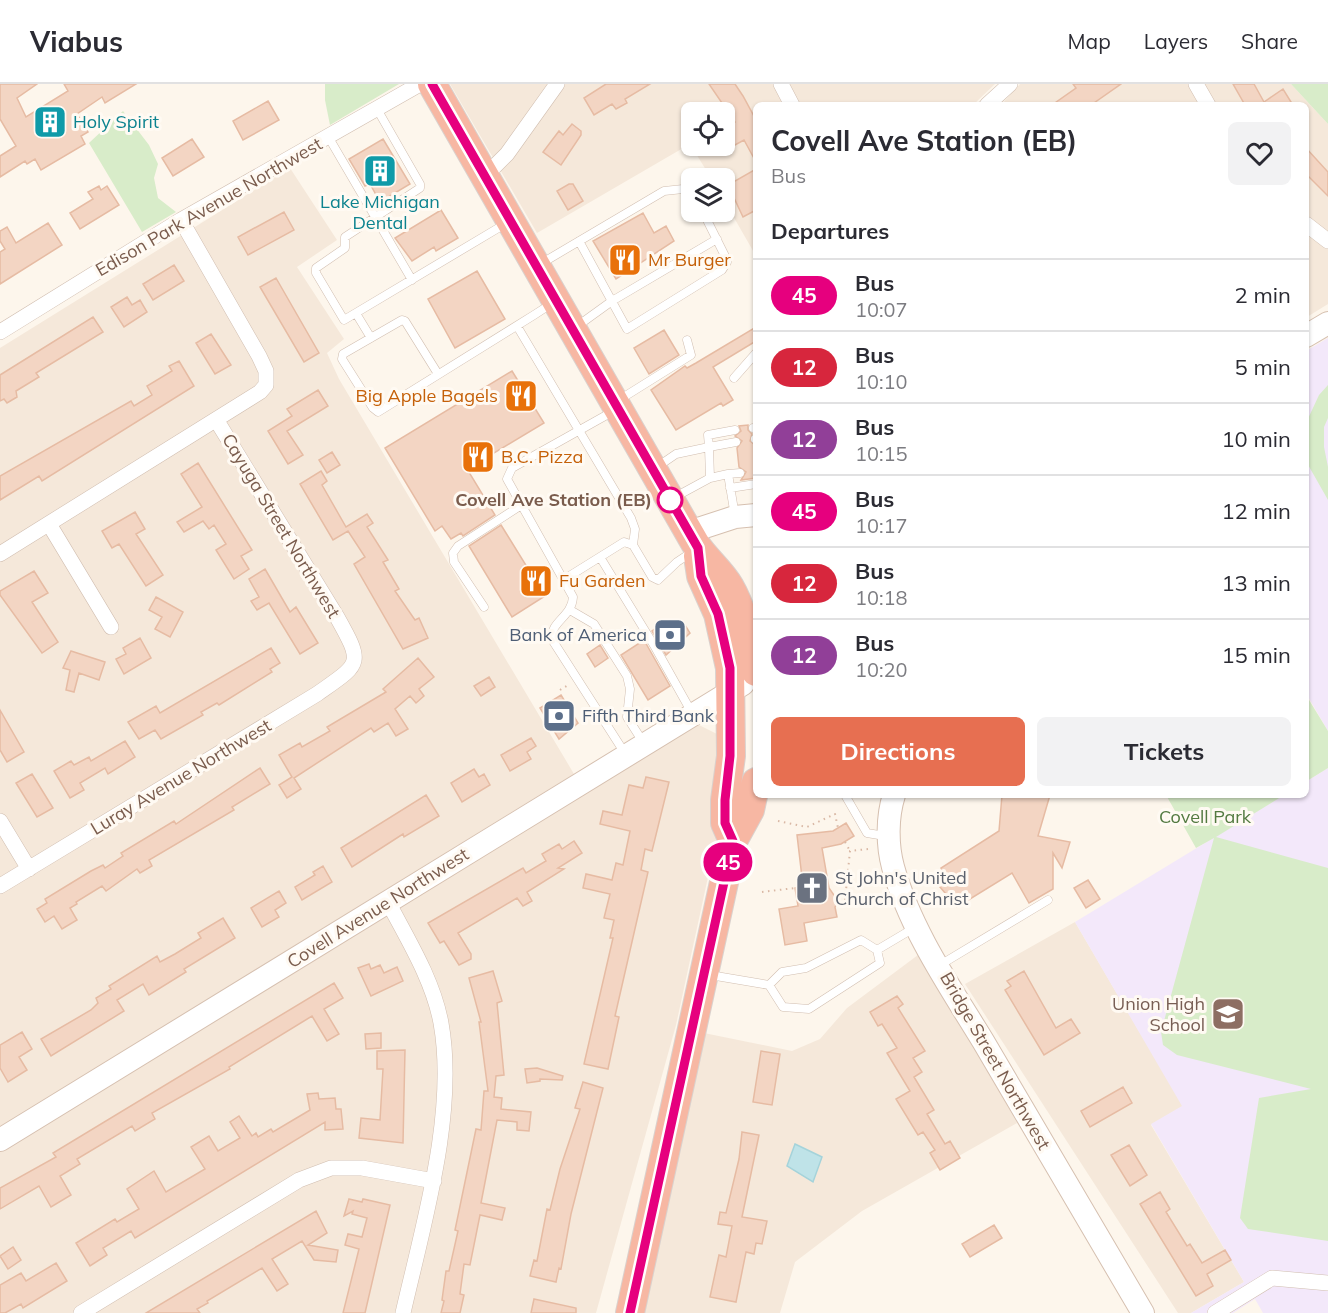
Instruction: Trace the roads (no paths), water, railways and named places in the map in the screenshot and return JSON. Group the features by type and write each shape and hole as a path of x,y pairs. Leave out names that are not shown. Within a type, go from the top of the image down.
{"highway":[{"path":"432,84 512,220 670,500 694,540 711,559 731,589 742,618 753,662"},
{"path":"694,540 701,576 722,627 730,668 730,756 725,823 733,841"},
{"path":"630,1313 733,841 750,810 753,796"}],"street":[{"name":"Edison Park Avenue Northwest","path":"0,332 181,220 329,138 420,84"},
{"path":"486,176 507,154 557,84"},
{"path":"781,84 790,102"},
{"path":"990,102 1010,84"},
{"path":"1196,84 1206,102"},
{"name":"Cayuga Street Northwest","path":"181,220 266,371 266,385 260,392 217,421 337,617 355,649 356,660"},
{"path":"1309,226 1328,241"},
{"path":"1309,334 1328,323"},
{"path":"0,554 217,421"},
{"path":"694,540 745,516"},
{"path":"49,524 111,627"},
{"name":"Luray Avenue Northwest","path":"0,886 317,694 348,672 356,660"},
{"name":"Covell Avenue Northwest","path":"0,1140 753,676"},
{"name":"Bridge Street Northwest","path":"894,798 889,837 892,866 918,926 939,966 1143,1313"},
{"path":"0,821 29,868"},
{"path":"388,902 413,949 441,1023 444,1058 443,1109 434,1182 403,1313"},
{"path":"81,1313 299,1180 330,1168 373,1169 434,1182"},
{"path":"1215,1313 1272,1278 1328,1283"}],"lane":[{"path":"377,109 420,184 420,188 345,237 345,248 316,268 316,273 344,320 357,315 412,279 512,220"},
{"path":"329,138 374,218 412,279"},
{"path":"537,265 664,190 681,189"},
{"path":"579,241 627,329 722,270 727,262 708,222"},
{"path":"574,329 612,301 717,239"},
{"path":"438,374 405,321 402,320 343,354 342,358 373,408 378,412 557,300"},
{"path":"357,315 371,338"},
{"path":"517,326 631,518 635,529 633,545 652,577 658,580 694,540"},
{"path":"635,749 551,638 553,627 570,610 573,597 520,506 507,479 512,468 581,431 691,355 687,340"},
{"path":"734,378 753,356"},
{"path":"710,478 708,435 735,430"},
{"path":"653,469 676,454 736,441"},
{"path":"670,500 710,478 740,473"},
{"path":"728,474 730,488 745,516"},
{"path":"730,488 753,484"},
{"path":"484,607 454,562 453,553 458,546 520,506"},
{"path":"563,580 624,542 633,545"},
{"path":"600,557 656,647 692,714"},
{"path":"570,610 594,624 627,676 630,689 627,717 635,749"},
{"path":"847,798 867,833 889,837"},
{"path":"939,966 1048,900"},
{"path":"877,950 918,926"},
{"path":"704,973 769,985 783,1007 809,1009 880,963 877,950 861,940 806,968 783,972 769,985"}],"water":[{"path":"795,1144 822,1157 813,1182 787,1166"}],"place":[{"name":"Holy Spirit","path":"50,122"},
{"name":"Lake Michigan Dental","path":"380,171"},
{"name":"Mr Burger","path":"625,260"},
{"name":"Big Apple Bagels","path":"521,396"},
{"name":"B.C. Pizza","path":"478,457"},
{"name":"Covell Ave Station (EB)","path":"670,500"},
{"name":"Fu Garden","path":"536,581"},
{"name":"Bank of America","path":"670,635"},
{"name":"Fifth Third Bank","path":"559,716"},
{"name":"St John's United Church of Christ","path":"812,888"},
{"name":"Union High School","path":"1228,1014"}],"park label":[{"name":"Covell Park","path":"1205,817"}]}
